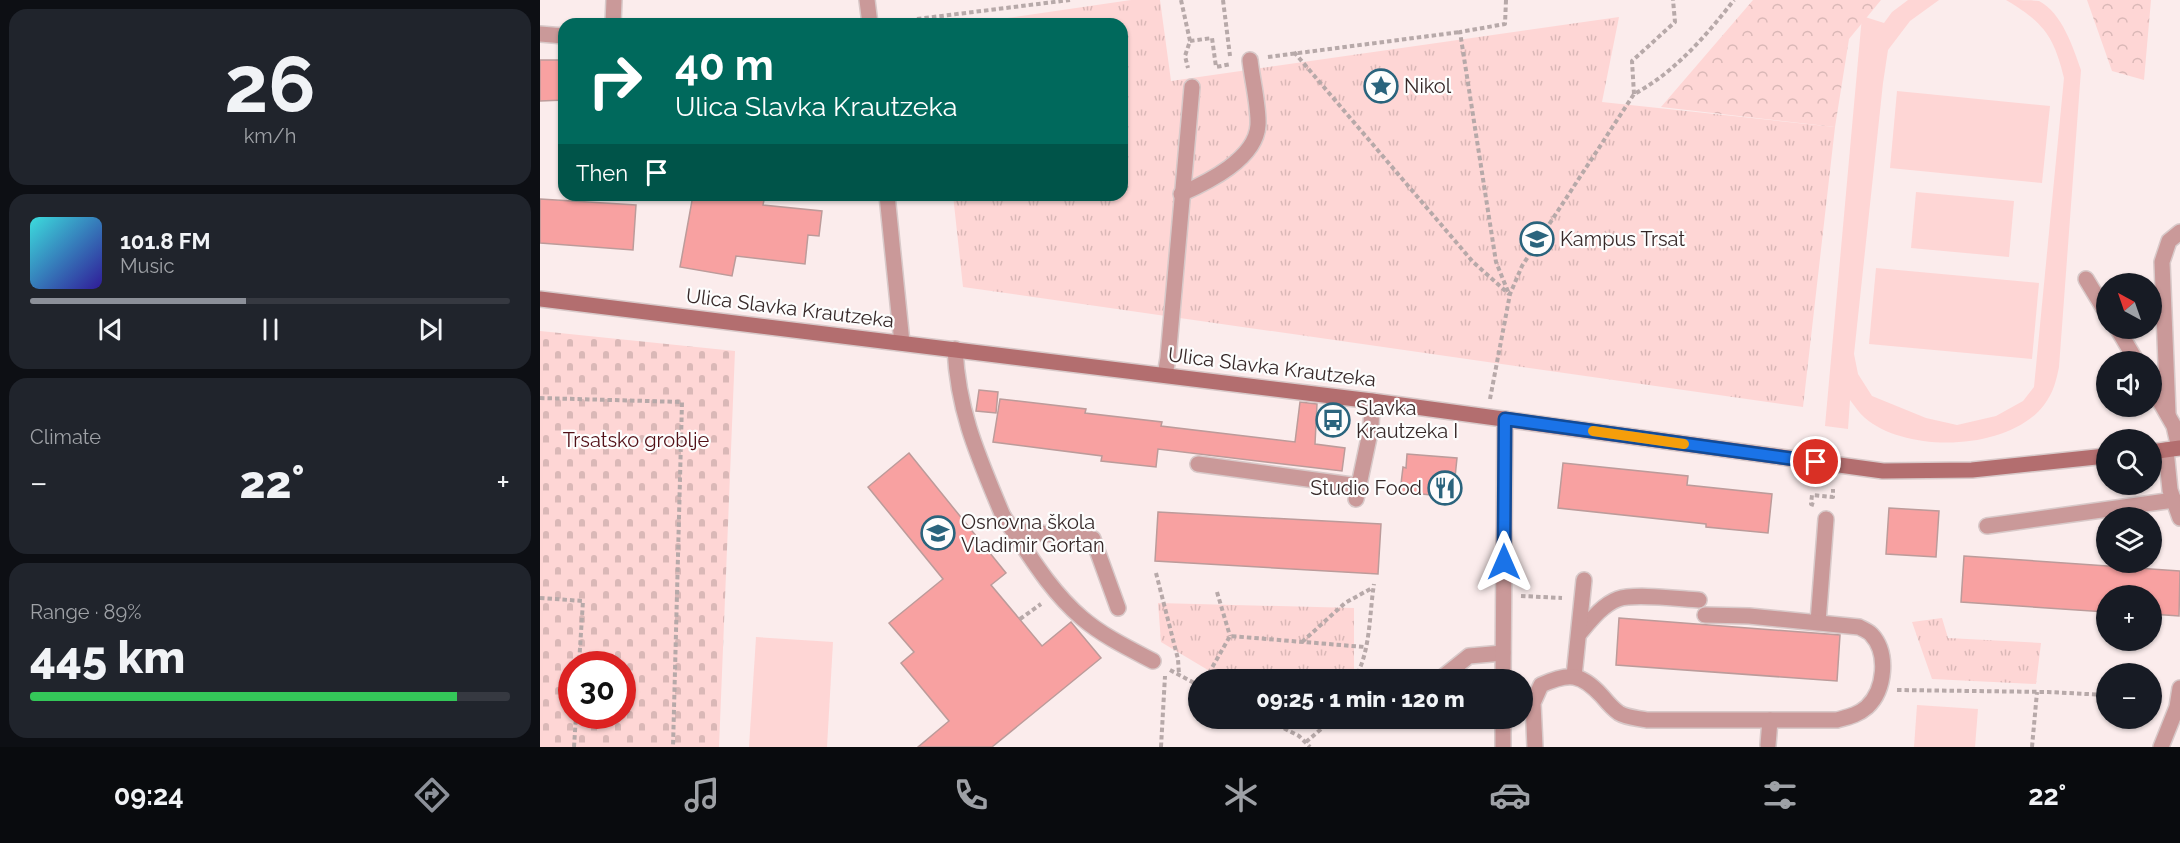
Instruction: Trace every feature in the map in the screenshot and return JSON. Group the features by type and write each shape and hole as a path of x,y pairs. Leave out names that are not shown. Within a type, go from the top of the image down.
{"street":[{"path":"613,18 614,0"},
{"path":"867,0 869,18"},
{"path":"540,34 558,36"},
{"path":"1181,194 1212,180 1248,149 1258,127 1250,60"},
{"path":"1165,375 1192,87"},
{"path":"888,201 902,343"},
{"path":"2168,414 2162,262 2169,241 2180,232"},
{"path":"2086,279 2096,296"},
{"name":"Ulica Slavka Krautzeka","path":"540,299 1372,401 1883,471 1972,470 2096,457"},
{"path":"955,349 956,380 969,435 1003,516 1057,593 1082,618 1111,639 1153,661"},
{"path":"1198,464 1358,492 1371,428 1372,401"},
{"path":"2162,404 2174,426 2169,449 2170,490 2180,518"},
{"path":"1503,669 1505,419"},
{"path":"1987,526 2174,500"},
{"path":"1818,622 1826,519"},
{"path":"1013,530 1093,539 1118,608"},
{"path":"1574,676 1584,580"},
{"path":"1579,634 1594,616 1619,598 1699,600"},
{"path":"1535,747 1533,703 1541,685 1557,678 1574,676 1584,680 1619,713 1647,720 1837,720 1855,716 1876,697 1883,670 1880,651 1871,634 1859,627 1749,616 1706,615"},
{"path":"1452,669 1469,656 1503,653"},
{"path":"2162,744 2177,707 2180,690"},
{"path":"1768,745 1770,720"},
{"path":"1503,729 1503,747"}],"path":[{"path":"925,18 1070,0"},
{"path":"1181,0 1190,41 1185,56 1192,87"},
{"path":"1223,0 1232,64"},
{"path":"1506,0 1505,24 1460,32 1294,52 1473,262 1510,294"},
{"path":"1634,94 1632,61 1676,22 1673,0"},
{"path":"1490,400 1510,294 1522,266 1634,94 1648,86 1707,35 1734,0"},
{"path":"1460,32 1496,262 1510,294"},
{"path":"1190,41 1212,38 1216,62"},
{"path":"540,398 682,402 673,747"},
{"path":"1817,505 1811,504 1812,495 1833,497 1833,489"},
{"path":"1156,573 1178,659 1179,675"},
{"path":"1302,642 1345,603 1373,586 1361,669"},
{"path":"1211,669 1230,636 1217,592"},
{"path":"1020,620 1057,593"},
{"path":"1521,596 1548,597"},
{"path":"540,598 583,601 580,651"},
{"path":"1230,636 1365,647"},
{"path":"1161,747 1165,668 1188,680"},
{"path":"1879,690 2096,695"},
{"path":"2032,747 2037,692"},
{"path":"574,747 575,729"},
{"path":"1285,729 1299,736 1310,747"},
{"path":"1306,742 1321,729"}],"green space":[{"path":"1131,0 1160,0 1171,81 1619,17 1602,102 1835,127 1803,407 963,287 954,201 1128,201 1128,18 1007,18"},
{"path":"1753,0 1881,0 1849,39 1835,127 1661,107"},
{"path":"1908,0 1939,0 1910,21 1888,50 1854,354 1858,374 1872,396 1926,418 1957,425 1996,416 2023,401 2034,387 2064,78 2056,51 2045,32 2038,23 2006,0 2039,1 2047,6 2066,31 2081,70 2057,378 2047,401 2028,420 2007,432 1983,439 1931,442 1906,438 1883,430 1865,418 1850,400 1848,429 1825,426 1862,16 1884,23 1892,12"},
{"path":"2087,0 2151,0 2144,80 2112,71"},
{"path":"1897,91 2050,106 2042,183 1890,168"},
{"path":"1916,192 2014,201 2009,257 1911,248"},
{"path":"1876,268 2039,283 2032,359 1869,344"},
{"name":"Trsatsko groblje","path":"540,331 735,351 719,747 540,747"},
{"path":"1158,603 1354,608 1354,669 1206,669 1161,642"},
{"path":"1942,618 1948,638 2041,643 2036,684 1932,679 1912,622"},
{"path":"756,637 833,642 827,747 749,747"},
{"path":"1917,705 1978,709 1975,747 1914,747"}],"building":[{"path":"540,60 558,60 558,100 540,101"},
{"path":"540,199 636,205 633,250 540,243"},
{"path":"692,201 764,201 763,205 822,211 819,236 808,235 805,264 736,256 732,276 680,267"},
{"path":"979,390 998,392 996,413 976,411"},
{"path":"1000,399 1086,409 1085,413 1162,422 1161,426 1295,442 1300,402 1317,404 1315,444 1345,448 1342,471 1158,449 1156,467 1101,461 1102,456 993,442"},
{"path":"909,453 1006,573 991,585 1042,646 1071,622 1101,658 992,747 918,747 949,721 901,663 914,652 889,623 943,579 868,487"},
{"path":"1407,454 1457,458 1453,497 1400,492"},
{"path":"1563,463 1688,476 1687,485 1772,494 1768,533 1558,508"},
{"path":"1889,508 1939,511 1936,557 1886,554"},
{"path":"1158,512 1381,524 1378,574 1155,561"},
{"path":"1964,556 2096,565 2096,573 2180,571 2179,616 2162,615 2162,585 2096,585 2096,611 1961,602"},
{"path":"1619,618 1840,635 1837,681 1616,665"}],"slow traffic":[{"path":"1593,431 1684,444"}],"place":[{"name":"Nikol","path":"1381,86"},
{"name":"Kampus Trsat","path":"1537,239"},
{"name":"Slavka Krautzeka I","path":"1333,420"},
{"name":"Studio Food","path":"1445,488"},
{"name":"Osnovna škola Vladimir Gortan","path":"938,533"}],"route":[{"path":"1504,562 1505,419 1816,462"}]}
